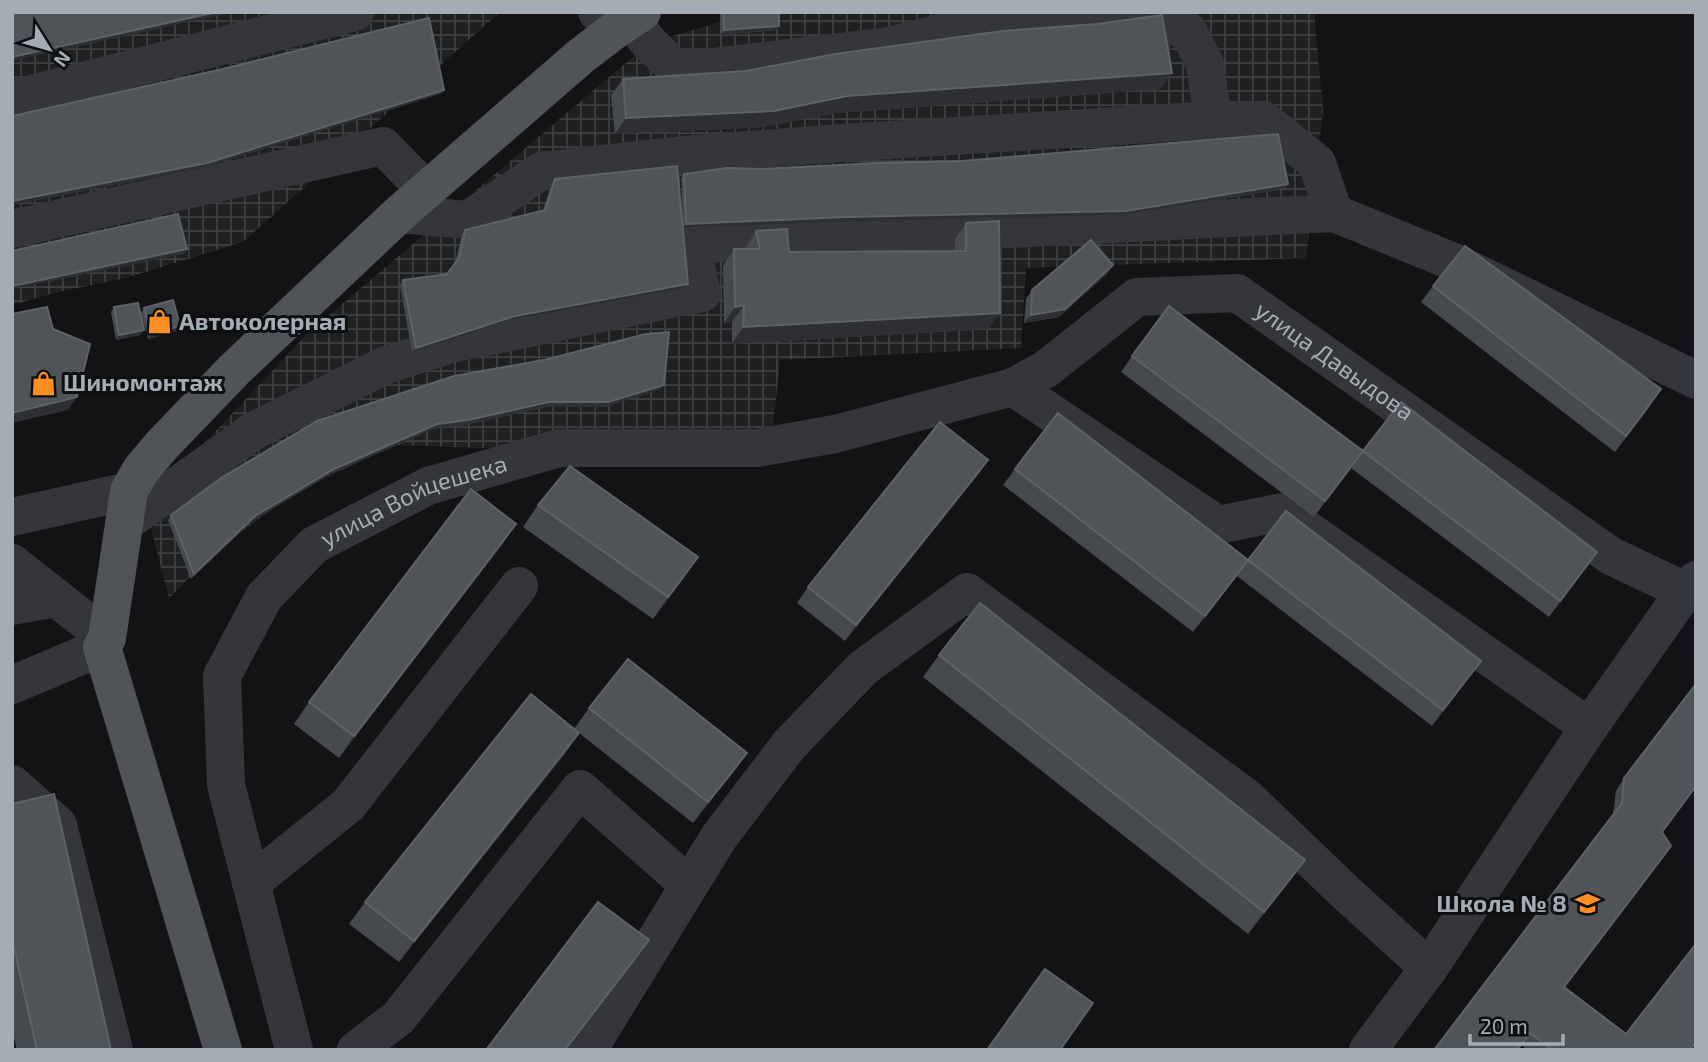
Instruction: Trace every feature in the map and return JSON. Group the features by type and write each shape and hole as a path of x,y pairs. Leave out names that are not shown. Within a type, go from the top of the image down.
{"main road":[{"path":"223,1050 105,642 127,507 141,470 234,370 413,202 621,19"}],"street":[{"path":"12,99 355,12"},
{"path":"621,19 674,67 704,68 890,46 963,27 1107,12"},
{"path":"1136,12 1188,32 1205,64 1213,121"},
{"path":"12,229 383,146 413,202 468,220 541,171 554,169 683,155 842,143 1264,120 1317,163 1334,213"},
{"path":"12,517 127,507 255,430 386,365 455,343 702,293 691,245 1334,213 1454,262 1696,380"},
{"name":"улица Давыдова","path":"1046,369 1138,297 1237,293 1611,556 1690,586 1589,727 1429,968 1368,1050"},
{"name":"улица Войцешека","path":"294,1050 226,785 222,676 264,597 314,545 428,486 559,448 757,448 835,434 1013,387 1046,369"},
{"path":"1013,387 1218,525 1282,512 1589,727"},
{"path":"12,563 105,642 12,685"},
{"path":"251,883 348,805 519,586"},
{"path":"588,1050 719,836 789,745 863,668 967,593 1246,797 1429,968"},
{"path":"12,606 56,598"},
{"path":"12,784 58,825 114,1050"},
{"path":"356,1050 398,1018 579,789 689,885"}],"shaded area":[{"path":"12,12 500,12 243,242 126,278 12,305"},
{"path":"753,12 1314,12 1323,110 1306,258 1026,268 1021,348 780,360 773,427 481,448 395,445 295,492 217,550 169,598 145,506 307,334 649,43"}],"building":[{"path":"12,12 217,12 12,57"},
{"path":"723,12 779,12 779,26 724,30"},
{"path":"1162,15 1172,73 847,96 774,111 626,118 623,79 746,71 835,54 1003,31 1097,24"},
{"path":"429,18 444,90 207,163 12,201 12,116 223,69"},
{"path":"1278,134 1288,184 1126,211 847,217 686,224 684,174 727,168 962,161"},
{"path":"677,166 688,284 515,316 416,348 403,280 447,274 459,258 465,230 545,210 555,179"},
{"path":"178,214 187,249 12,286 12,251"},
{"path":"999,221 1000,313 743,327 744,305 735,307 734,249 760,249 756,231 787,229 789,252 966,251 966,223"},
{"path":"1091,240 1113,265 1065,309 1031,315 1032,290"},
{"path":"1465,246 1661,389 1626,436 1433,286"},
{"name":"Автоколерная","path":"173,300 180,326 151,334 144,308"},
{"path":"138,303 144,330 119,335 114,307"},
{"path":"1169,306 1363,451 1325,501 1132,356"},
{"name":"Шиномонтаж","path":"47,307 53,329 90,344 77,397 12,413 12,314"},
{"path":"669,332 664,385 608,402 549,402 437,424 334,469 255,516 194,574 171,515 221,478 317,421 454,376 544,360 646,334"},
{"path":"1401,402 1597,552 1560,601 1363,451"},
{"path":"1058,413 1248,560 1205,616 1015,469"},
{"path":"940,422 988,460 856,625 808,587"},
{"path":"570,466 698,557 668,597 538,505"},
{"path":"471,489 516,524 354,736 309,702"},
{"path":"1286,511 1481,661 1443,710 1248,560"},
{"path":"980,603 1305,860 1264,912 939,655"},
{"path":"628,659 747,753 708,802 589,708"},
{"name":"Школа № 8","path":"1696,684 1696,786 1662,832 1671,846 1564,987 1626,1034 1696,944 1696,1042 1690,1050 1553,1050 1530,1033 1517,1050 1434,1050 1622,803 1624,778"},
{"path":"531,694 579,733 414,941 365,902"},
{"path":"54,794 111,1050 37,1050 12,939 12,804"},
{"path":"598,902 649,940 565,1050 486,1050"},
{"path":"1045,969 1093,1003 1060,1050 987,1050"}],"place":[{"name":"Автоколерная","path":"159,322"},
{"name":"Шиномонтаж","path":"43,383"},
{"name":"Школа № 8","path":"1587,904"}]}
